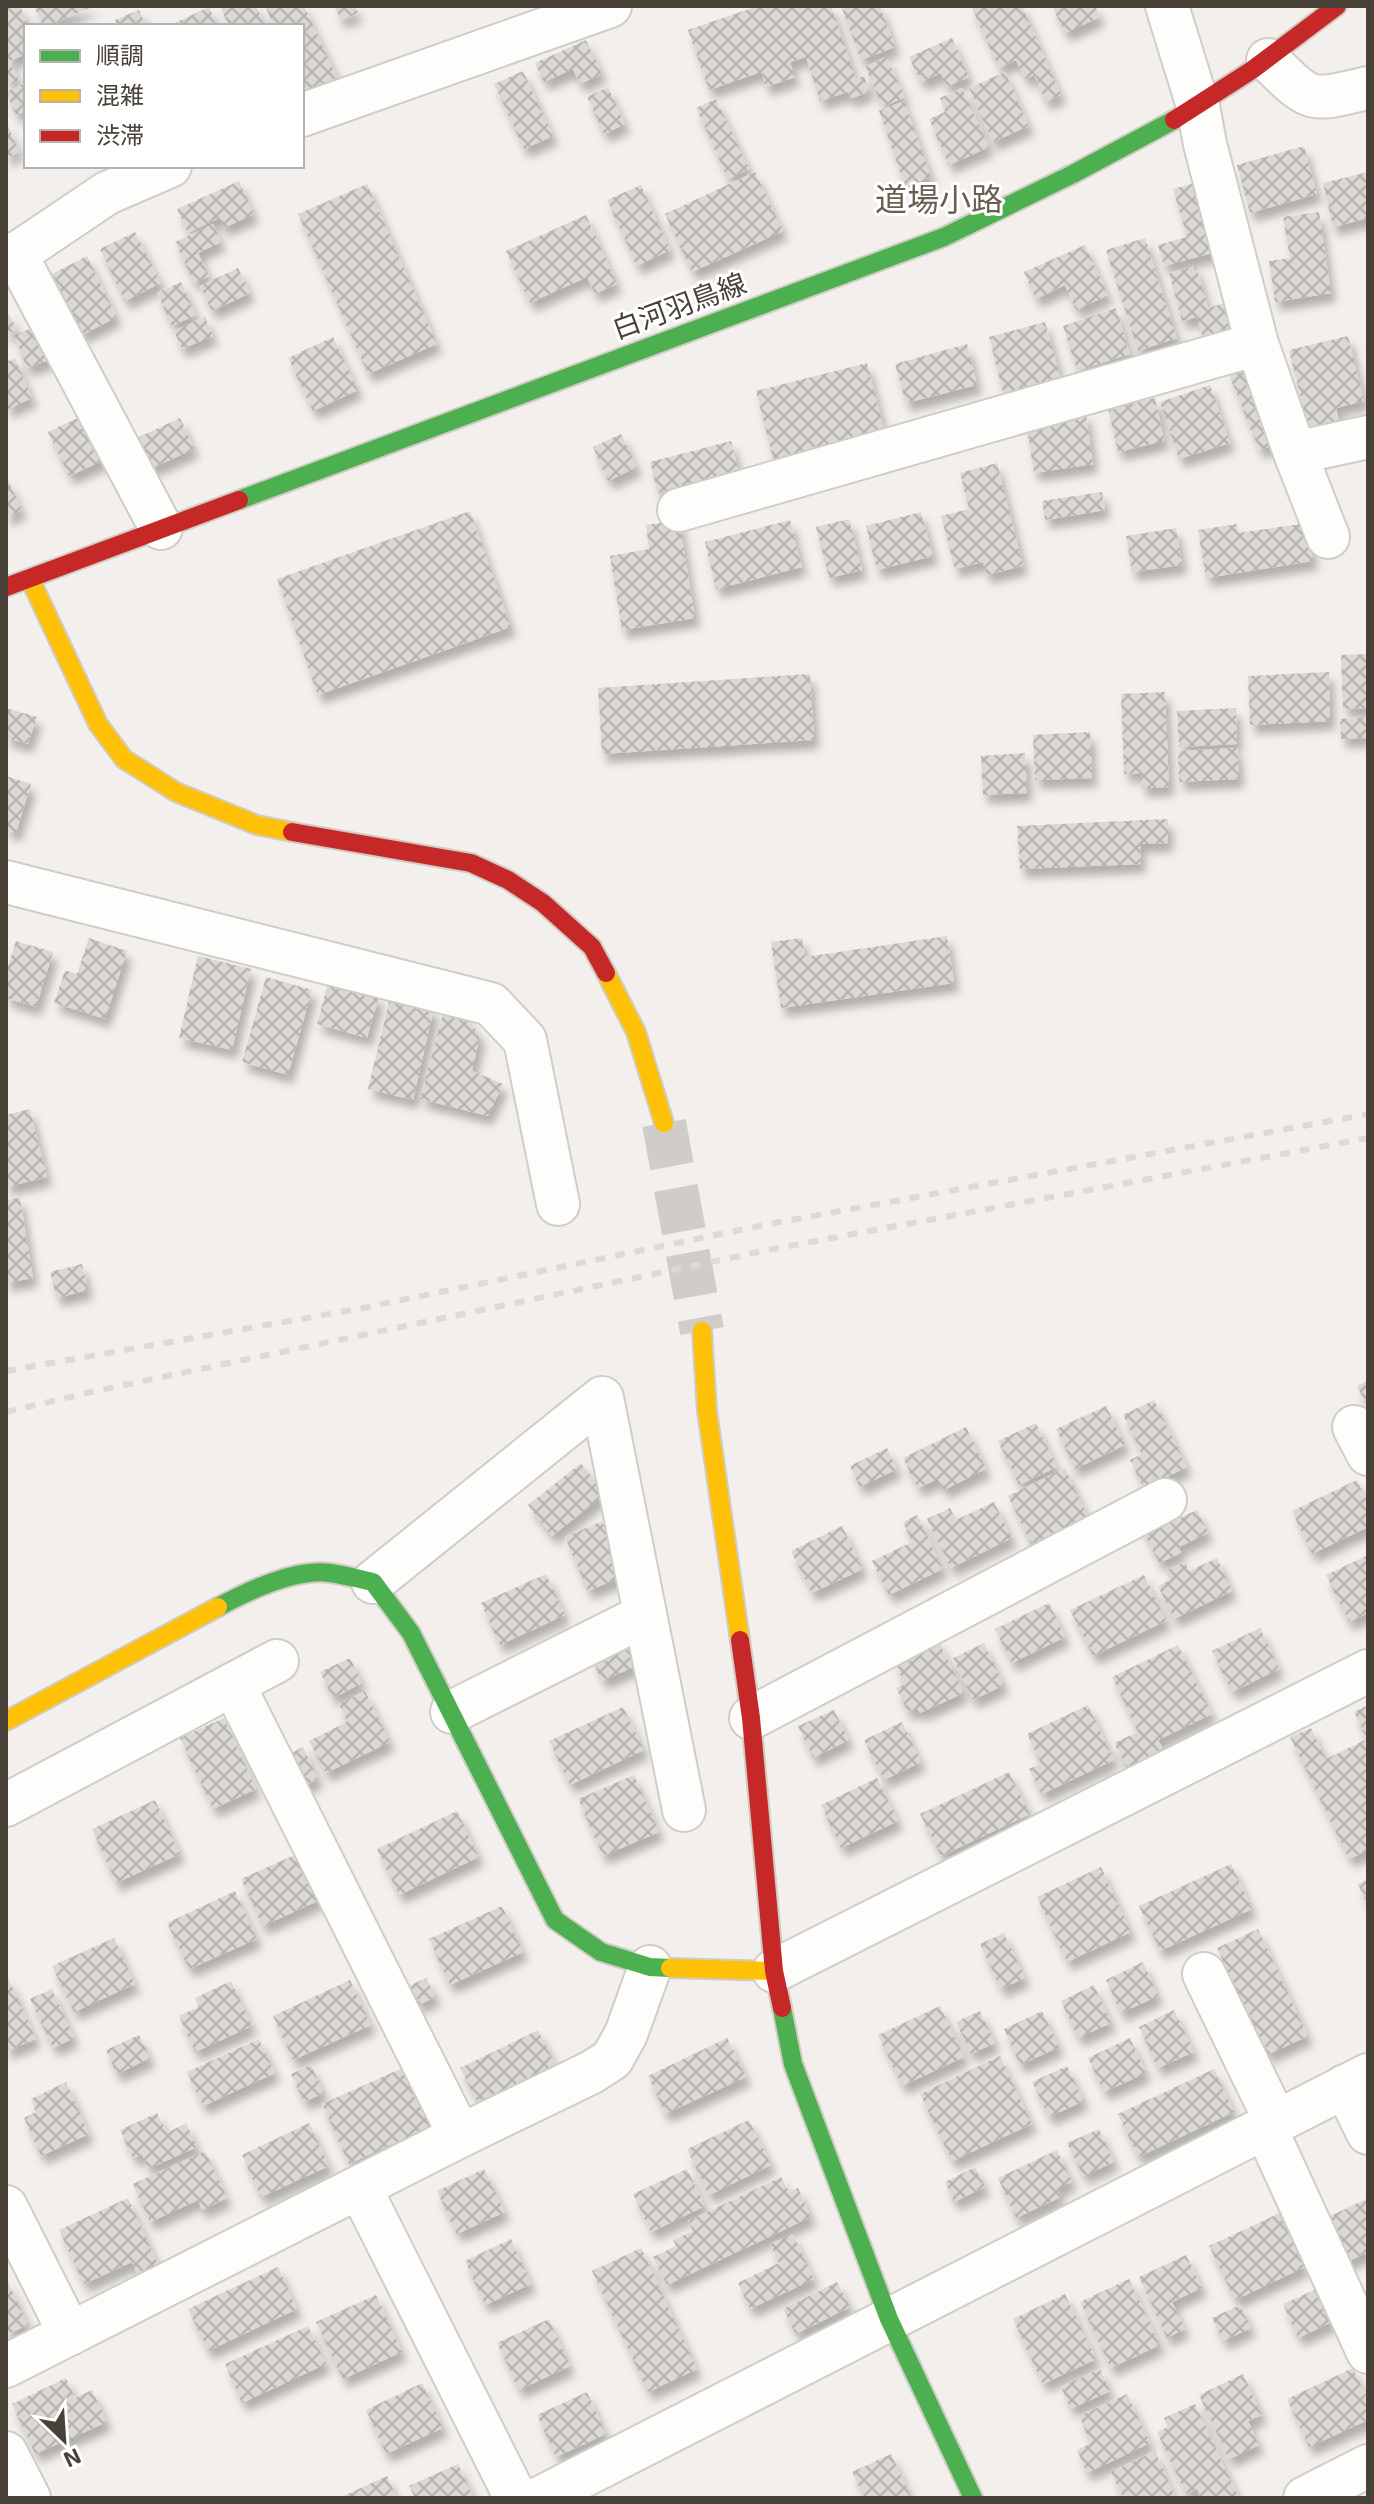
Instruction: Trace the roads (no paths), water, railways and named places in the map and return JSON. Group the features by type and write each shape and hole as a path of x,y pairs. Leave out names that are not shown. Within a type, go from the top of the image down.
{"street":[{"path":"304,114 610,6"},
{"path":"1167,6 1198,106 1257,344 1328,537"},
{"name":"白河羽鳥線","path":"6,587 944,237 1034,195 1198,106 1268,60 1337,6"},
{"path":"1268,60 1301,92 1322,99 1368,88"},
{"path":"161,528 25,272 8,258 107,193 165,168"},
{"path":"679,510 1257,344"},
{"path":"1295,453 1368,437"},
{"path":"30,579 98,724 124,759 176,792 257,825 471,863 508,880 543,903 592,947 636,1032 664,1123"},
{"path":"6,882 491,1004 525,1040 558,1204"},
{"path":"702,1331 707,1411 751,1718 774,1971 793,2064 889,2319 973,2498"},
{"path":"373,1582 602,1398 684,1810"},
{"path":"751,1718 1165,1500"},
{"path":"6,1721 258,1588 285,1578 327,1572 373,1582 411,1633 555,1920 601,1952 650,1967 774,1971 1368,1671"},
{"path":"452,1712 645,1615"},
{"path":"6,1805 277,1661"},
{"path":"233,1684 460,2136"},
{"path":"6,2366 592,2072 612,2059 626,2034 650,1967"},
{"path":"1204,1974 1368,2352"},
{"path":"540,2498 1357,2081 1368,2133"},
{"path":"360,2188 516,2498"},
{"path":"6,2207 70,2334"},
{"path":"6,2453 29,2498"},
{"path":"1305,2498 1368,2466"}],"tunnel":[{"path":"664,1123 702,1331"}],"railway":[{"path":"6,1371 363,1308 764,1225 1368,1114"},
{"path":"6,1412 768,1250 1368,1138"}],"district":[{"name":"道場小路","path":"939,200"}]}
